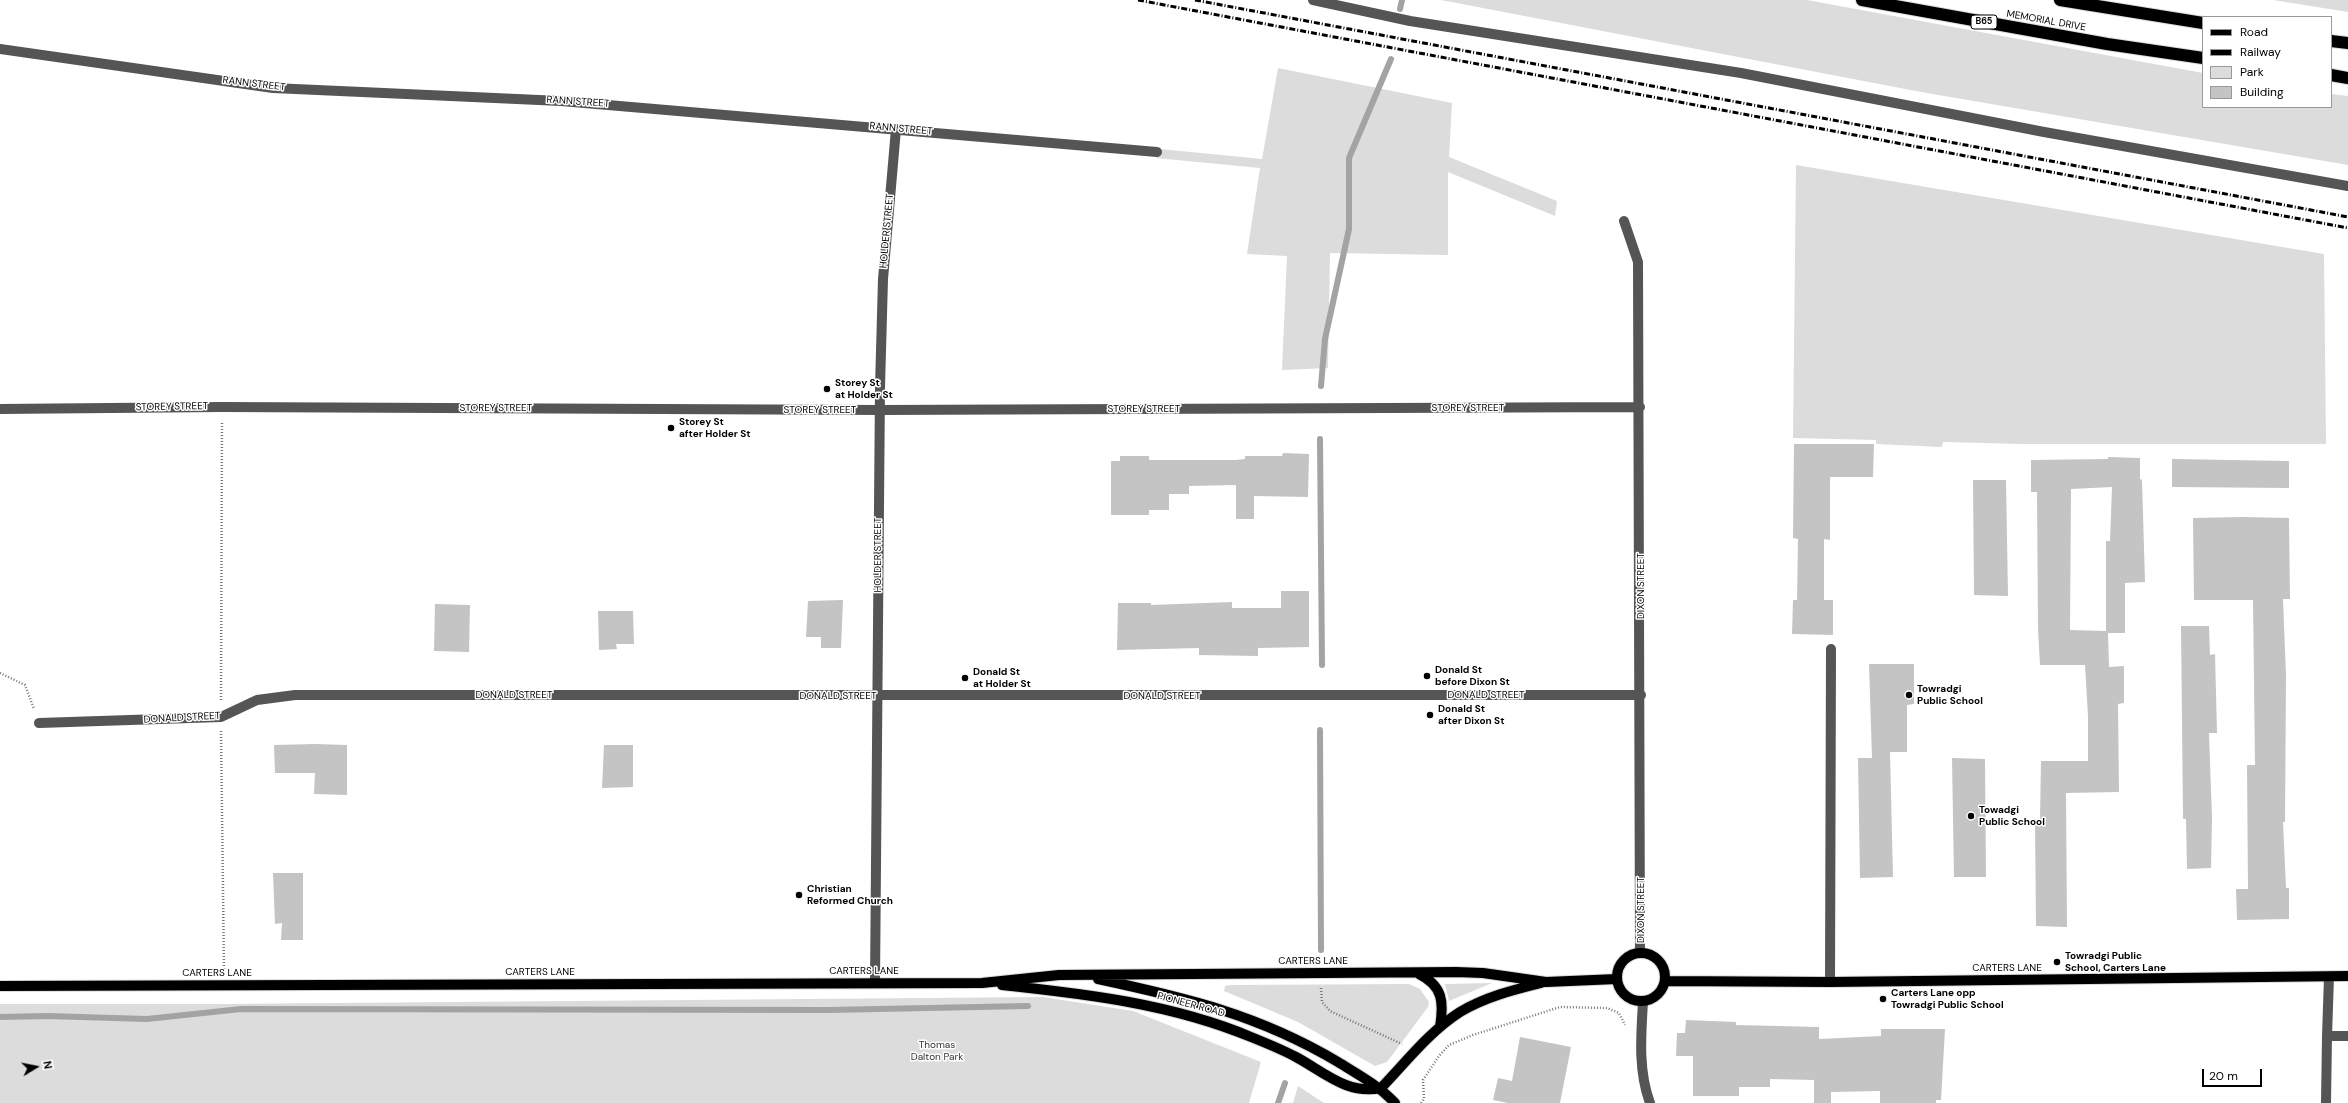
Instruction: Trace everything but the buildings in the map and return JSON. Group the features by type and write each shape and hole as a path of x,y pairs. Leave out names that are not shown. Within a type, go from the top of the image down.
{"highway":[{"name":"MEMORIAL DRIVE","path":"1862,0 2107,44 2202,58"},
{"path":"2060,0 2202,23"},
{"path":"2332,41 2348,43"},
{"path":"2332,76 2348,78"}],"main road":[{"path":"1640,953 1654,957 1659,961 1665,974 1665,981 1658,995 1643,1002 1628,998 1619,986 1617,979 1621,964 1626,958 1640,953"},
{"name":"CARTERS LANE","path":"0,986 875,982 982,983 1081,975 1320,973 1483,973 1546,982 1617,979"},
{"path":"1417,973 1431,980 1439,993 1442,1014 1440,1027"},
{"name":"CARTERS LANE","path":"1081,975 1159,992"},
{"name":"CARTERS LANE","path":"1665,981 1830,982 2348,976"},
{"name":"CARTERS LANE","path":"1381,1088 1440,1027 1460,1012 1486,999 1546,982"},
{"name":"PIONEER ROAD","path":"982,983 1114,998 1163,1009 1223,1026 1251,1037 1295,1056 1348,1087 1361,1090 1381,1088"},
{"name":"PIONEER ROAD","path":"1159,992 1214,1007 1286,1033 1381,1088 1395,1103"}],"street":[{"path":"1313,0 1410,21 1741,73 2044,132 2348,186"},
{"name":"RANN STREET","path":"0,49 272,88 561,101 896,128 1156,152"},
{"name":"HOLDER STREET","path":"875,982 880,410 883,279 896,128"},
{"name":"DIXON STREET","path":"1624,221 1638,262 1641,695 1640,953"},
{"name":"STOREY STREET","path":"0,410 222,407 880,410 1640,407"},
{"path":"1830,982 1831,650"},
{"name":"DONALD STREET","path":"39,723 221,717 257,700 295,695 1641,695"},
{"path":"2326,1103 2329,976"},
{"path":"1643,1002 1642,1069 1644,1089 1650,1103"},
{"path":"2327,1036 2348,1036"}],"path":[{"path":"222,407 221,717 224,965"},
{"path":"0,673 25,685 39,723"},
{"path":"1320,973 1322,1002 1330,1011 1402,1044 1419,1048"},
{"path":"1421,1103 1424,1099 1423,1080 1439,1056 1449,1045 1473,1035 1560,1007 1607,1008 1619,1013 1625,1022 1626,1028"}],"green space":[{"path":"1441,0 1807,0 2202,73 2202,108 2332,108 2332,94 2348,96 2348,165 1921,92"},
{"path":"2273,0 2348,0 2348,12"},
{"path":"1278,68 1452,103 1449,157 1557,201 1555,216 1448,172 1448,255 1330,253 1328,368 1282,370 1287,256 1247,254 1260,168 1156,158 1160,149 1262,159"},
{"path":"1796,165 2324,254 2326,444 2023,444 1943,442 1942,447 1876,444 1876,440 1793,438"},
{"path":"1492,983 1449,1001 1445,984"},
{"path":"1409,984 1420,989 1429,1002 1428,1007 1387,1062 1375,1066 1298,1022 1224,991 1225,986 1231,985"},
{"name":"Thomas Dalton Park","path":"1043,997 1133,1011 1261,1062 1249,1103 0,1103 0,1004 218,1004"},
{"path":"1298,1086 1324,1103 1293,1103"}],"waterway":[{"path":"1400,9 1402,0"},
{"path":"1321,386 1325,339 1349,229 1349,158 1391,59"},
{"path":"1320,439 1322,665"},
{"path":"1320,730 1321,950"},
{"path":"0,1017 47,1016 147,1019 241,1009 828,1010 1028,1006"},
{"path":"1278,1103 1285,1083"}],"railway":[{"path":"1138,0 2348,228"},
{"path":"1195,0 2348,217"}],"place":[{"name":"Storey St at Holder St","path":"827,389"},
{"name":"Storey St after Holder St","path":"671,428"},
{"name":"Donald St before Dixon St","path":"1427,676"},
{"name":"Donald St at Holder St","path":"965,678"},
{"name":"Towradgi Public School","path":"1909,695"},
{"name":"Donald St after Dixon St","path":"1430,715"},
{"name":"Towadgi Public School","path":"1971,816"},
{"name":"Christian Reformed Church","path":"799,895"},
{"name":"Towradgi Public School, Carters Lane","path":"2057,962"},
{"name":"Carters Lane opp Towradgi Public School","path":"1883,999"}]}
